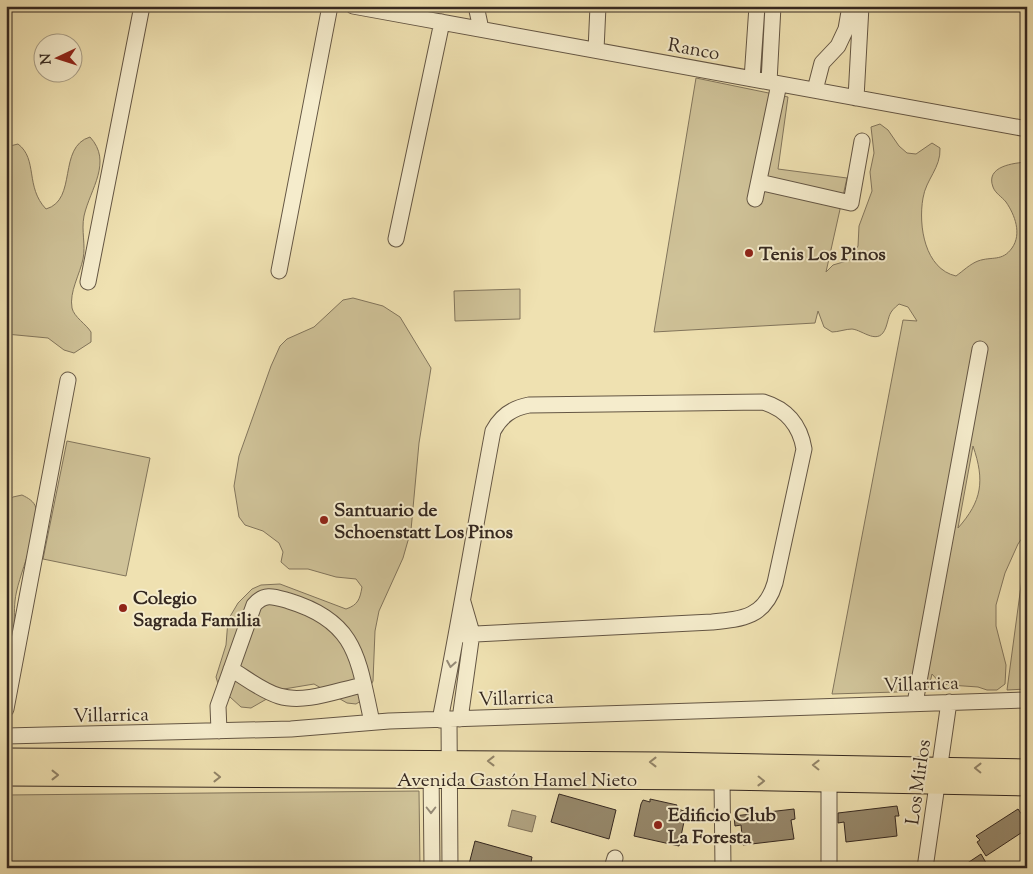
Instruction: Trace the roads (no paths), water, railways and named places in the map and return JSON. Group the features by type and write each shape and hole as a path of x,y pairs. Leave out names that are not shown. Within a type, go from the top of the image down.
{"main road":[{"name":"Avenida Gastón Hamel Nieto","path":"6,758 267,758 440,770 829,782 938,777 1027,769"},
{"name":"Avenida Gastón Hamel Nieto","path":"6,776 440,770 663,762 938,777 1027,786"}],"street":[{"path":"88,282 142,6"},
{"path":"279,271 330,6"},
{"name":"Ranco","path":"353,6 384,9 442,22 1027,129"},
{"path":"476,6 481,29"},
{"path":"589,6 591,49"},
{"path":"591,49 598,6"},
{"path":"752,79 757,6"},
{"path":"755,199 774,83 773,6"},
{"path":"815,90 822,63 838,46 846,29 850,6"},
{"path":"856,98 861,6"},
{"path":"396,239 442,22"},
{"path":"759,182 851,203 862,141"},
{"path":"914,703 980,349"},
{"path":"6,709 68,380"},
{"path":"450,720 456,635 493,431 498,423 511,411 529,405 763,402 781,410 797,428 804,449 775,583 769,600 748,617 730,620 456,635"},
{"path":"219,731 218,706 254,605 260,598 270,596 312,608 334,623 356,654 372,722"},
{"path":"432,868 440,770 450,720 472,634 462,599"},
{"path":"231,669 277,696 288,698 304,698 364,684"},
{"name":"Villarrica","path":"6,736 291,729 372,722 1027,700"},
{"name":"Los Mirlos","path":"926,868 949,702"},
{"path":"440,770 450,868"},
{"path":"722,780 722,868"},
{"path":"828,868 829,782"}],"place":[{"name":"Tenis Los Pinos","path":"749,253"},
{"name":"Santuario de Schoenstatt Los Pinos","path":"324,520"},
{"name":"Colegio Sagrada Familia","path":"123,608"},
{"name":"Edificio Club La Foresta","path":"658,825"}]}
